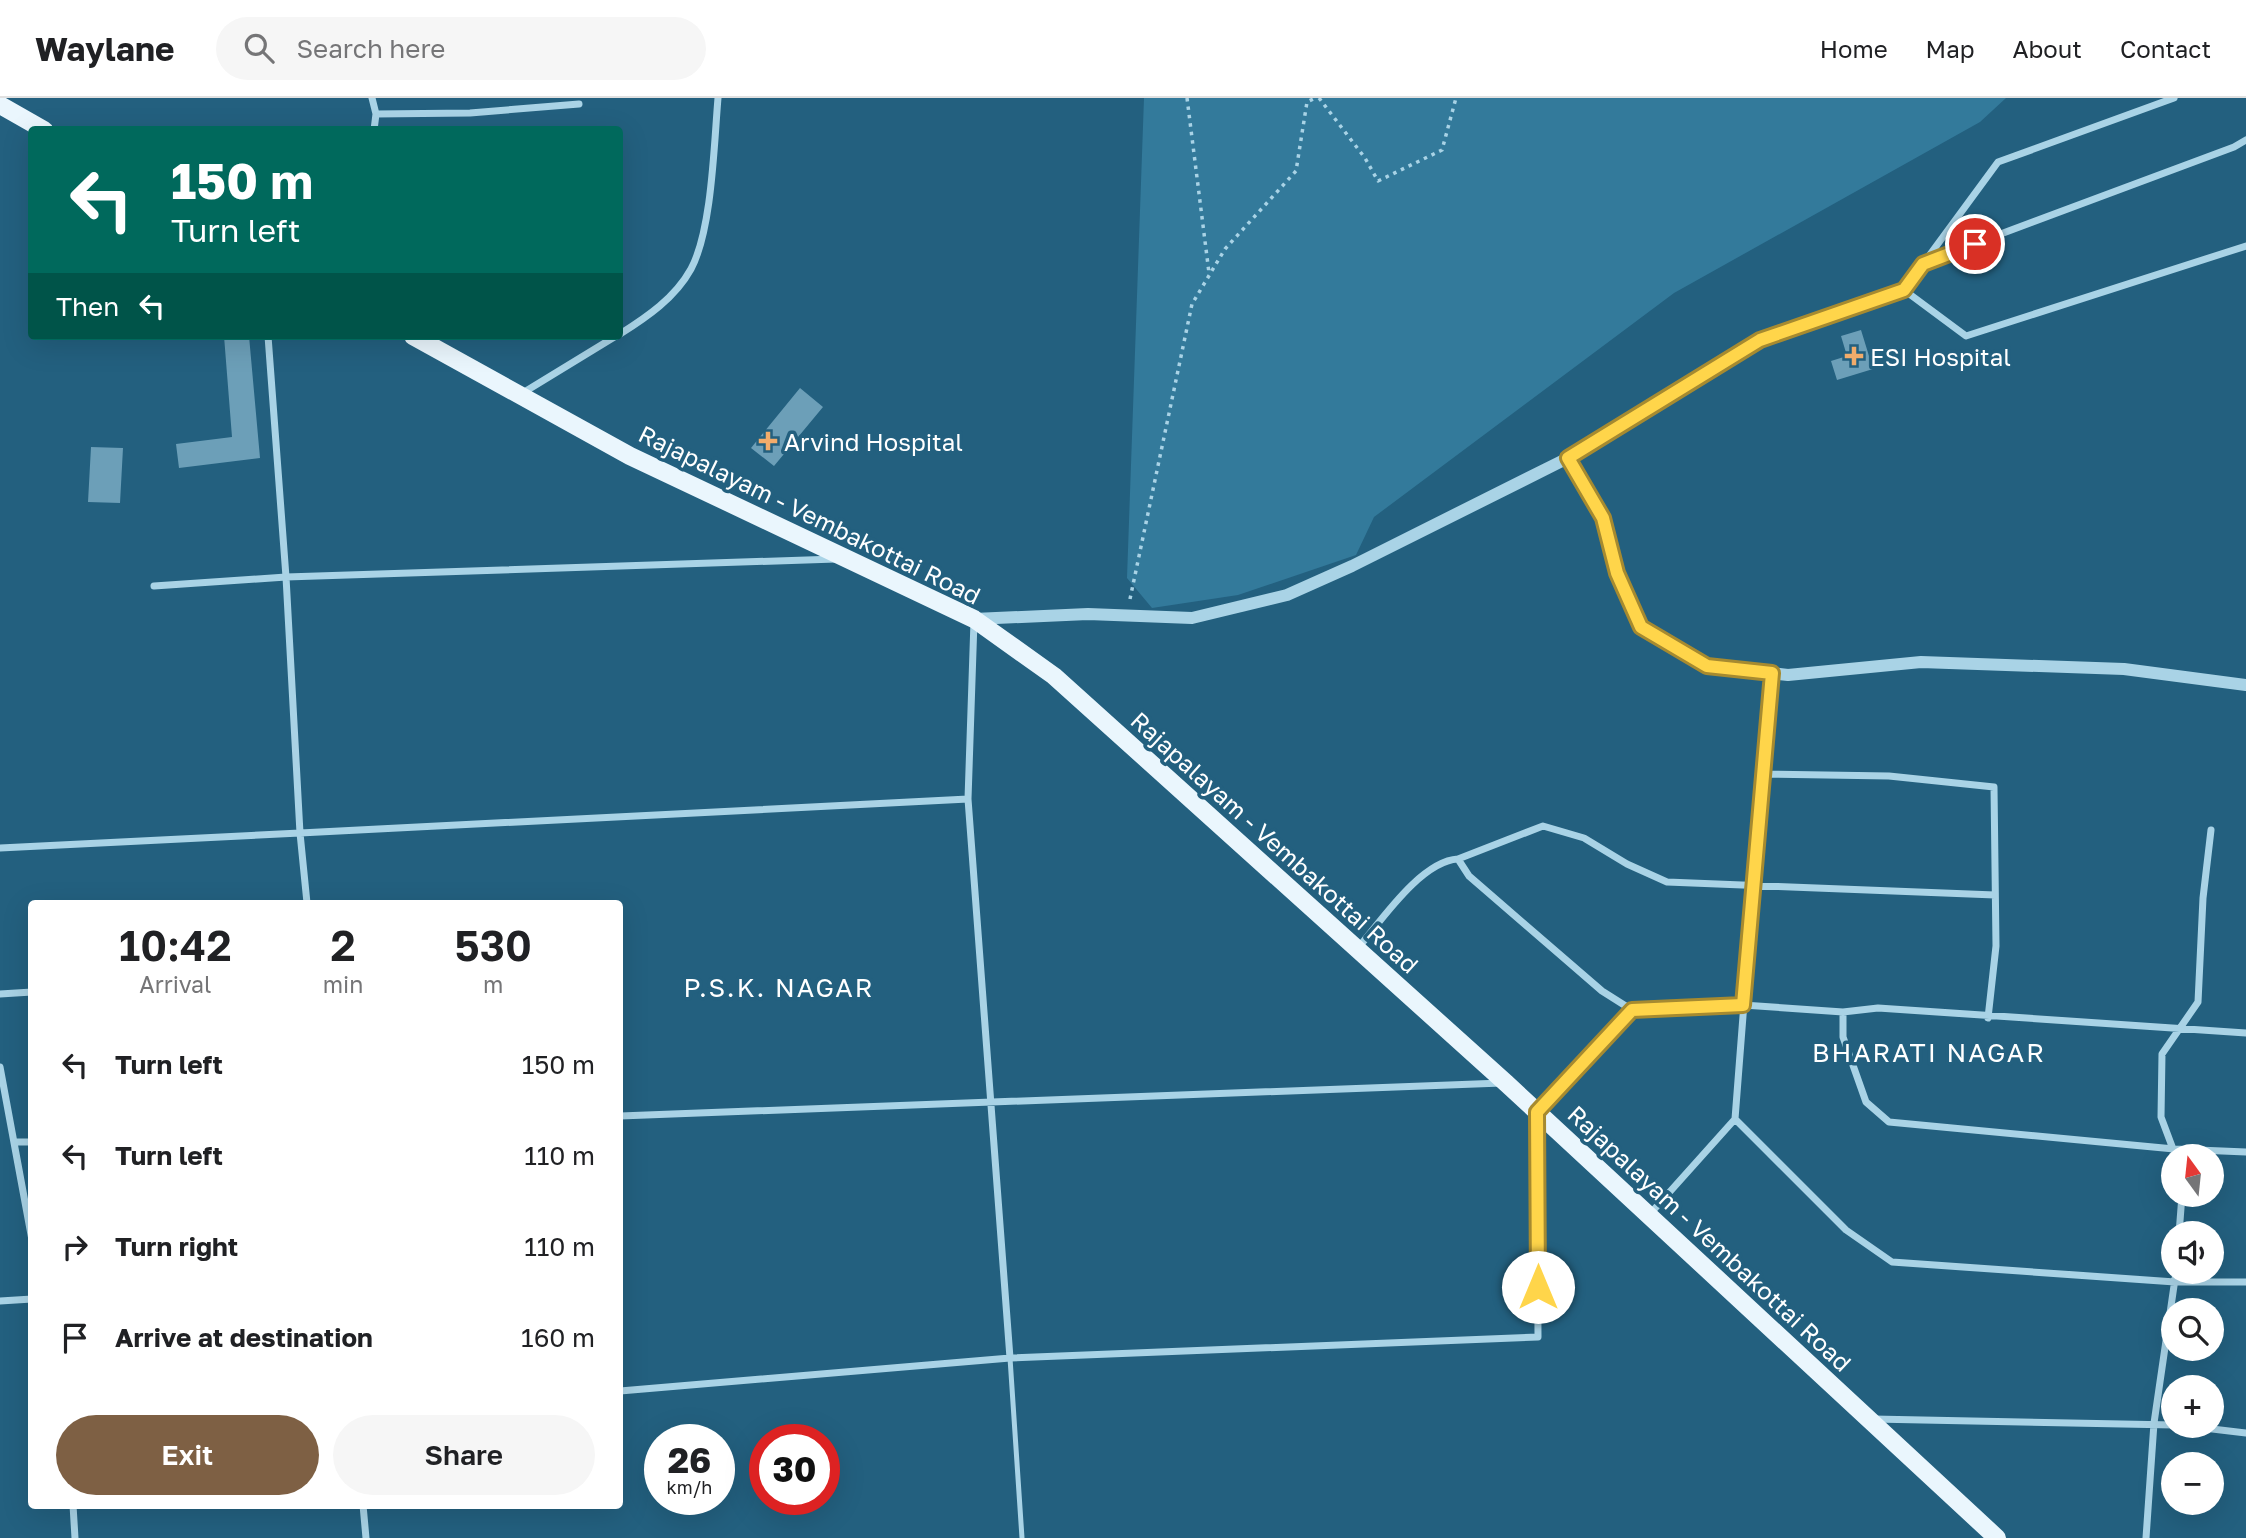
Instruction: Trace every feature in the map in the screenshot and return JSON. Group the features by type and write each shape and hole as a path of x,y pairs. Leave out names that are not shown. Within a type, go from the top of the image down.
{"main road":[{"path":"0,105 37,126"},
{"name":"Rajapalayam - Vembakottai Road","path":"421,340 630,456 974,619 1054,676 1506,1083 1869,1418 1991,1536"}],"street":[{"path":"372,98 376,114 374,126"},
{"path":"623,332 655,313 691,269 707,215 718,98"},
{"path":"1010,1359 968,799 974,619 1127,615 1192,618 1287,595 1352,566 1568,458 1760,340 1904,290 1998,162 2174,98"},
{"path":"376,114 470,113 579,104"},
{"path":"1923,264 2234,147 2246,140"},
{"path":"1904,290 1966,336 2246,246"},
{"path":"268,340 286,577 300,833 307,900"},
{"path":"519,394 610,340"},
{"path":"1568,458 1603,518 1617,573 1641,627 1707,666 1788,675 1921,662 2124,669 2246,685"},
{"path":"155,586 286,577 848,559"},
{"path":"1649,1215 1735,1119 1772,673"},
{"path":"1765,774 1889,776 1994,787 1996,946 1988,1018"},
{"path":"0,848 968,799"},
{"path":"1357,948 1415,882 1443,860 1458,859 1543,826 1584,838 1627,864 1667,881 1753,887 1994,895"},
{"path":"2172,1144 2161,1117 2162,1054 2199,1002 2203,898 2211,830"},
{"path":"1458,859 1469,876 1571,965 1602,991 1632,1010 1743,1005 1843,1012 1878,1008 1988,1018 2246,1033"},
{"path":"0,994 28,992"},
{"path":"623,1391 1010,1359 1538,1337 1537,1112 1632,1010"},
{"path":"1843,1012 1843,1037 1866,1102 1889,1122 2161,1151"},
{"path":"0,1067 28,1218"},
{"path":"623,1116 992,1100 1506,1083"},
{"path":"1735,1119 1846,1230 1892,1262 2161,1281"},
{"path":"14,1142 28,1142"},
{"path":"2224,1152 2246,1152"},
{"path":"2224,1282 2246,1282"},
{"path":"2146,1538 2154,1423 2175,1284"},
{"path":"0,1301 28,1299"},
{"path":"1869,1418 2161,1424"},
{"path":"2224,1430 2246,1433"},
{"path":"73,1509 75,1538"},
{"path":"363,1509 366,1538"}],"lane":[{"path":"1010,1359 1022,1538"}],"path":[{"path":"1187,98 1209,275"},
{"path":"1127,615 1192,304 1225,249 1296,171 1307,102 1317,98 1365,158 1378,181 1442,150 1455,98"}],"shaded area":[{"path":"1144,98 2006,98 1980,122 1674,293 1374,517 1356,555 1238,595 1152,608 1127,578"}],"building":[{"path":"1861,330 1873,369 1837,380 1831,361 1847,356 1841,336"},
{"path":"224,340 249,340 260,458 179,468 176,444 232,437"},
{"path":"800,388 823,407 774,466 751,448"},
{"path":"91,447 123,448 120,503 88,502"}],"place":[{"name":"ESI Hospital","path":"1854,356"},
{"name":"Arvind Hospital","path":"768,441"}],"district":[{"name":"P.S.K. NAGAR","path":"779,987"},
{"name":"BHARATI NAGAR","path":"1929,1052"}],"route":[{"path":"1538,1287 1537,1112 1632,1010 1743,1005 1772,673 1707,666 1641,627 1617,573 1603,518 1568,458 1760,340 1904,290 1923,264 1975,244"}]}
